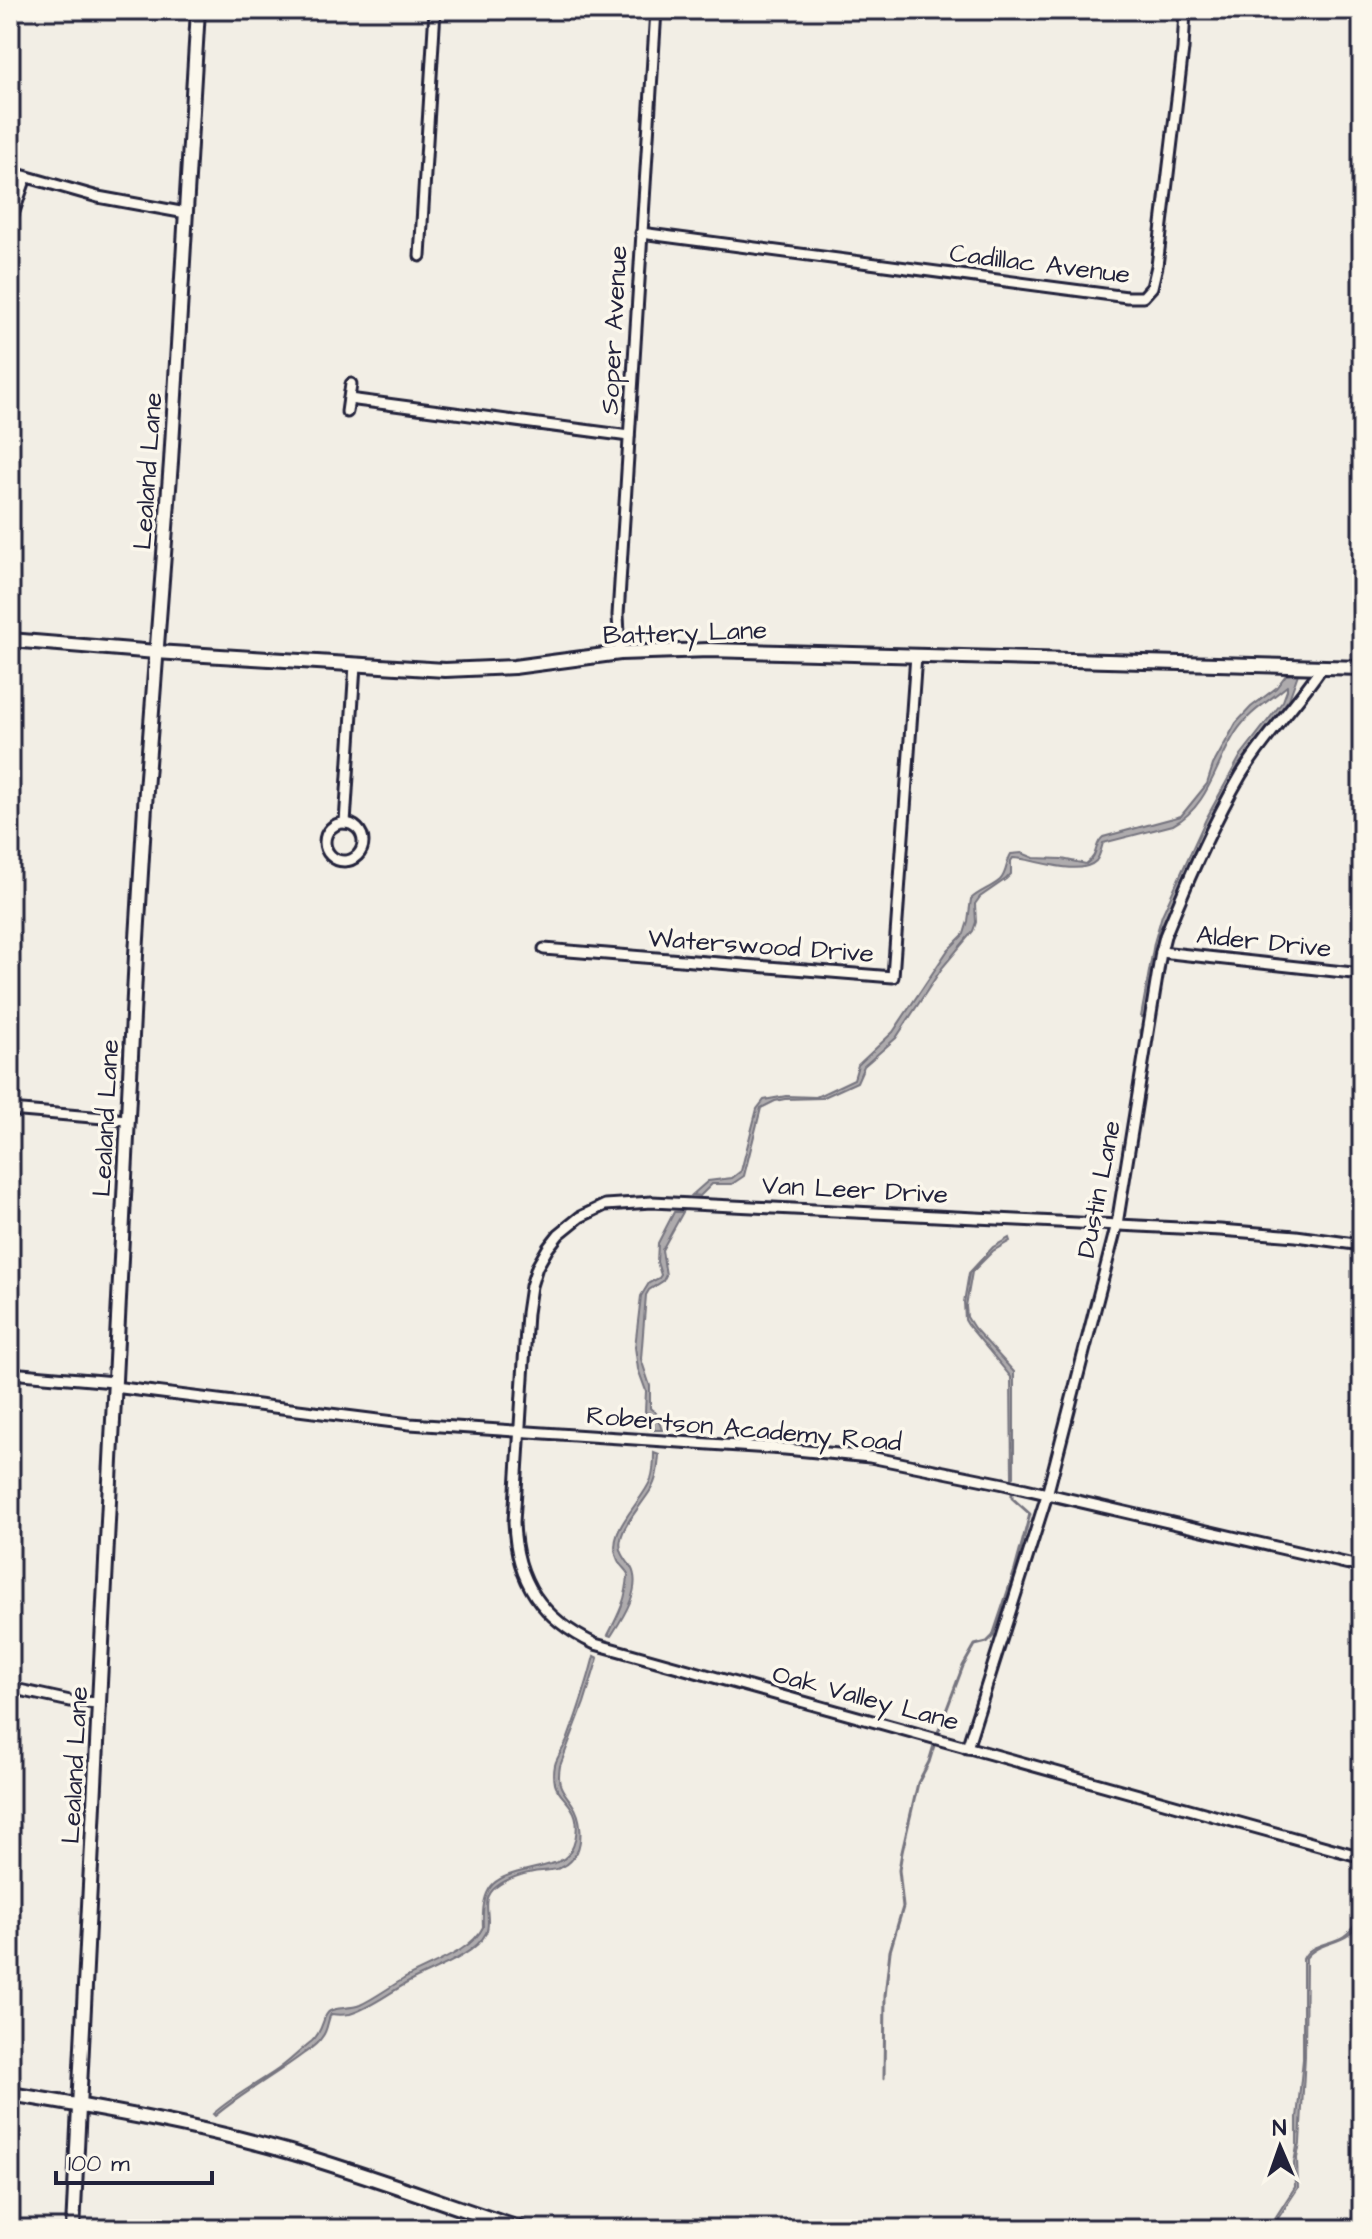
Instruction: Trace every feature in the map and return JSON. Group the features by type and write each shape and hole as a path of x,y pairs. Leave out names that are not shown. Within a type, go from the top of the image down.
{"street":[{"name":"Lealand Lane","path":"73,2229 127,1120 198,10"},
{"path":"420,256 435,10"},
{"name":"Soper Avenue","path":"620,653 618,615 656,10"},
{"name":"Cadillac Avenue","path":"641,233 1143,297 1149,293 1155,279 1185,10"},
{"path":"1347,10 1362,12"},
{"path":"10,172 98,197 186,213"},
{"path":"10,223 26,177"},
{"path":"347,412 351,384"},
{"path":"349,399 629,436"},
{"name":"Battery Lane","path":"10,640 423,669 480,669 620,653 722,650 1362,668"},
{"name":"Waterswood Drive","path":"544,949 893,977 916,655"},
{"path":"345,823 355,665"},
{"name":"Dustin Lane","path":"967,1748 1047,1495 1117,1224 1161,952 1188,884 1242,775 1322,667"},
{"path":"345,823 357,829 362,844 357,856 344,861 332,857 325,842 330,829 345,823"},
{"name":"Alder Drive","path":"1161,952 1362,974"},
{"path":"10,1110 127,1120"},
{"name":"Van Leer Drive","path":"520,1432 527,1313 534,1275 559,1234 580,1217 605,1205 652,1202 1117,1224 1276,1234 1362,1245"},
{"name":"Robertson Academy Road","path":"10,1373 369,1420 870,1457 952,1472 1362,1567"},
{"name":"Oak Valley Lane","path":"520,1432 514,1522 517,1554 532,1591 550,1615 582,1638 609,1649 1362,1857"},
{"path":"10,1688 70,1701 99,1703"},
{"path":"10,2094 79,2105 274,2148 522,2229"}],"shaded area":[{"path":"1298,674 1289,699 1238,766 1159,931 1145,1017 1141,1017 1162,915 1206,819 1241,755 1283,701 1287,686 1241,725 1203,796 1185,817 1173,825 1103,843 1096,861 1079,868 1013,858 1011,874 975,904 973,931 942,968 896,1038 864,1066 857,1082 822,1098 785,1099 761,1108 744,1176 732,1184 712,1184 700,1196 692,1195 708,1181 732,1178 741,1171 757,1109 764,1100 786,1096 816,1097 854,1079 858,1065 893,1032 948,950 964,934 971,899 1000,880 1011,854 1022,853 1034,858 1086,864 1103,837 1181,816 1207,784 1213,765 1236,723 1276,688 1286,675"},
{"path":"674,1212 683,1212 662,1250 666,1275 646,1295 641,1359 650,1386 650,1408 656,1413 662,1430 654,1430 645,1411 646,1391 638,1369 635,1347 641,1296 649,1283 661,1275 657,1262 658,1243"},
{"path":"1009,1238 1010,1241 993,1251 972,1272 966,1306 967,1317 974,1328 1014,1372 1012,1478 1011,1377 968,1325 964,1302 969,1273 993,1247"},
{"path":"654,1453 659,1455 654,1483 622,1533 621,1551 634,1575 633,1594 611,1636 608,1635 622,1606 628,1574 620,1564 616,1541 625,1519 651,1479"},
{"path":"594,1656 598,1658 559,1773 561,1787 576,1810 579,1821 580,1840 570,1862 553,1870 518,1876 496,1887 488,1898 488,1928 472,1949 365,2008 350,2014 331,2014 316,2044 215,2116 213,2114 220,2108 312,2041 330,2011 360,2005 469,1944 483,1927 486,1897 497,1881 518,1872 556,1863 568,1855 577,1826 572,1809 556,1787 555,1767 567,1741"},
{"path":"1362,1915 1351,1933 1319,1947 1306,1958 1305,2056 1297,2158 1298,2188 1271,2229 1268,2229 1295,2187 1294,2163 1303,2059 1303,1959 1315,1947 1347,1934"}],"waterway":[{"path":"937,1735 963,1666 975,1645 987,1642 993,1636 1015,1570 1030,1514 1012,1498 1012,1492"},
{"path":"884,2078 885,1996 890,1951 903,1907 899,1870 918,1783 935,1742"}]}
